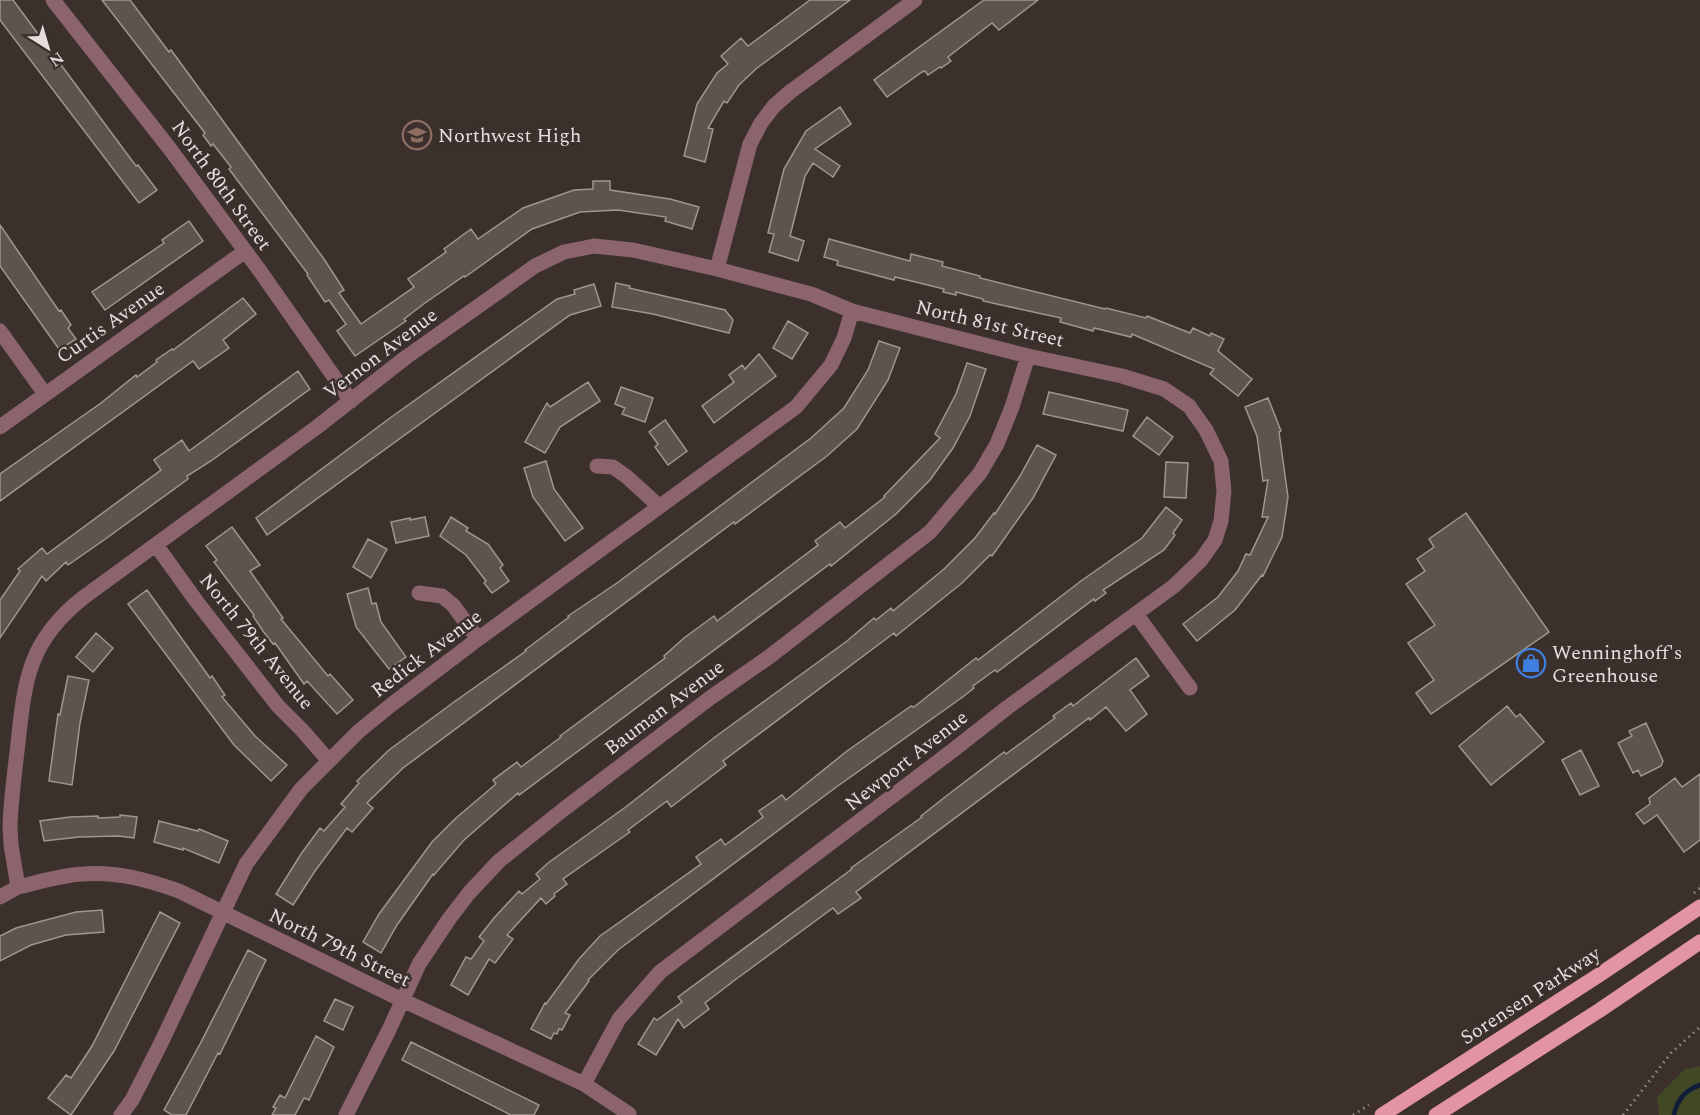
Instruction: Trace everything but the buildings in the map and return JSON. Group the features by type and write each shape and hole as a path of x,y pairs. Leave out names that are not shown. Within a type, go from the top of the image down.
{"main road":[{"name":"Sorensen Parkway","path":"1382,1115 1700,907"},
{"path":"1436,1115 1600,1010 1700,942"}],"street":[{"name":"North 80th Street","path":"53,0 171,149 351,401"},
{"path":"717,269 750,144 761,123 774,106 790,92 915,0"},
{"name":"Vernon Avenue","path":"18,887 10,835 10,816 24,693 34,655 51,628 73,605 351,401 405,358 535,266 564,252 594,246 633,250 717,269"},
{"name":"Curtis Avenue","path":"0,427 244,252"},
{"name":"North 81st Street","path":"717,269 811,294 852,311 1028,356 1114,374 1164,389 1189,406 1206,430 1221,462"},
{"name":"Redick Avenue","path":"121,1115 132,1100 160,1045 246,864 301,789 359,731 478,639 796,407 831,365 844,338 852,311"},
{"path":"0,332 45,394"},
{"name":"Bauman Avenue","path":"346,1115 419,964 449,919 499,861 564,808 768,657 930,532 980,473 999,438 1012,407 1028,356"},
{"name":"Newport Avenue","path":"584,1084 619,1019 660,972 1008,707 1190,572 1215,540 1221,521 1224,491 1221,462"},
{"path":"597,466 612,467 627,477 659,506"},
{"name":"North 79th Avenue","path":"156,545 278,706 303,730 329,761"},
{"path":"419,593 442,596 453,605 478,639"},
{"path":"1136,614 1190,688"},
{"name":"North 79th Street","path":"18,887 83,874 113,874 150,880 178,891 402,1000 584,1084 629,1114"},
{"path":"0,897 18,887"}],"path":[{"path":"1623,1115 1671,1053 1700,1027"}],"green space":[{"path":"1700,1066 1700,1115 1659,1115 1657,1097 1685,1069"}],"waterway":[{"path":"1674,1115 1682,1096 1700,1085"}],"place":[{"name":"Northwest High","path":"417,135"},
{"name":"Wenninghoff's Greenhouse","path":"1531,663"}]}
